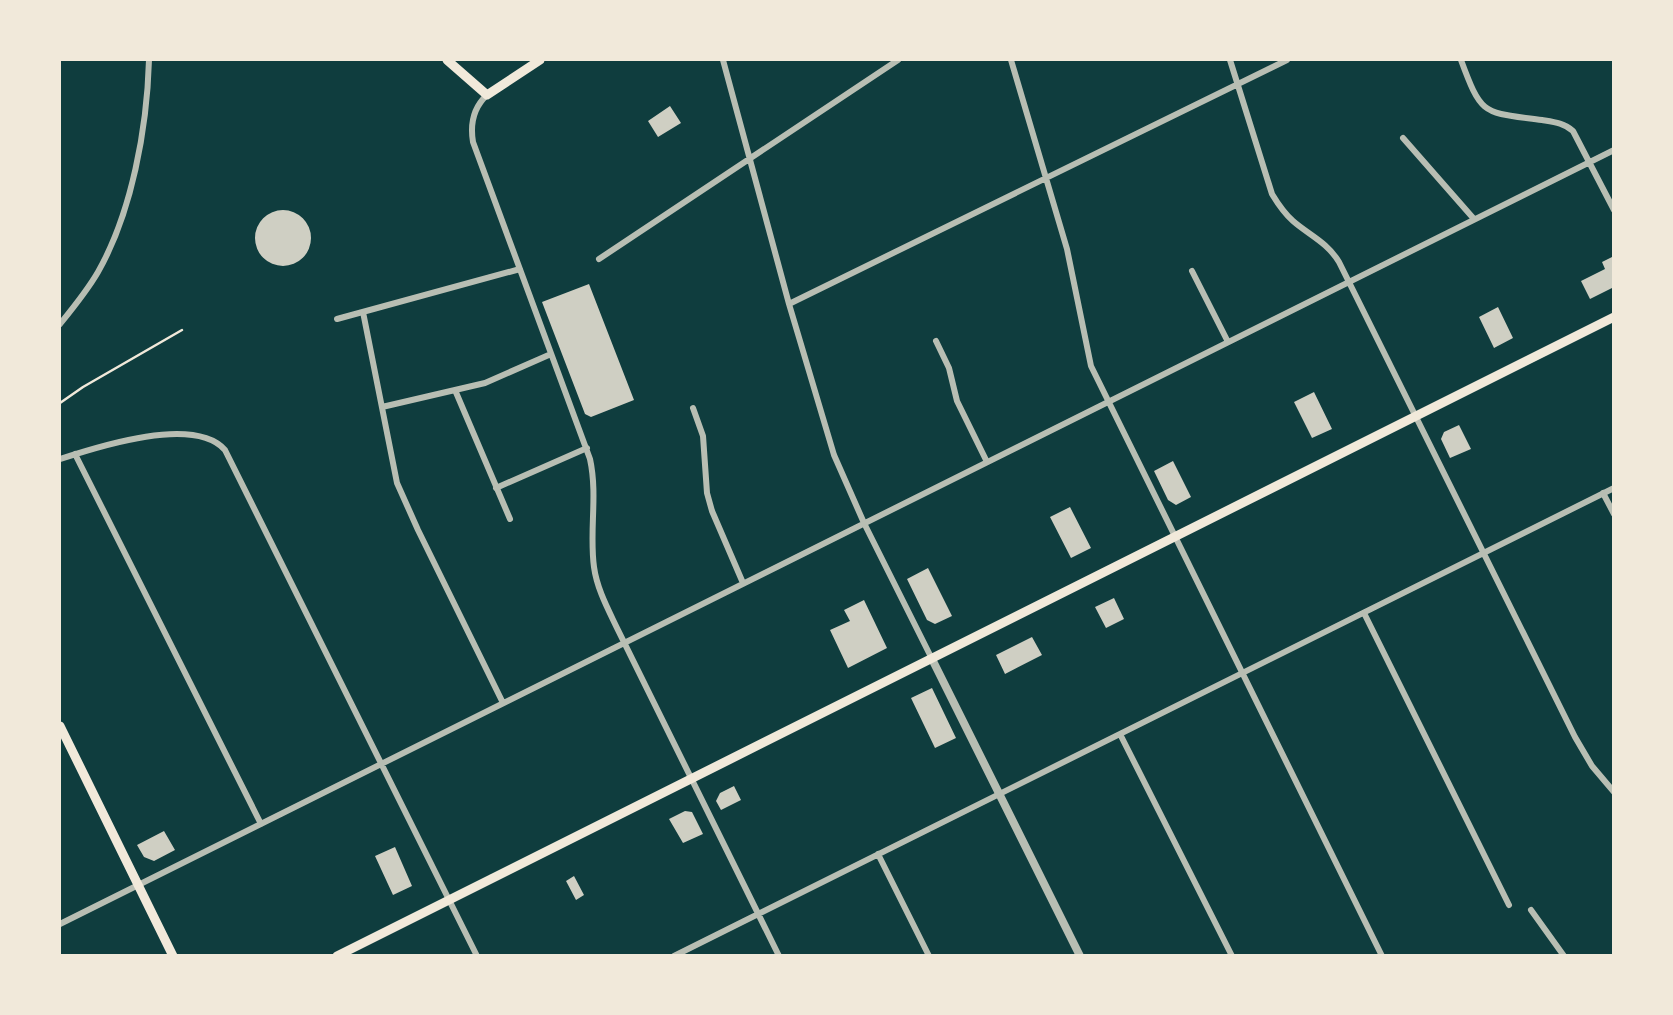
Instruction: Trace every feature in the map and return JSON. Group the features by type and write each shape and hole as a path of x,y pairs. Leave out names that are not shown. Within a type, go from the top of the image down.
{"main road":[{"path":"447,60 487,95 540,60"},
{"path":"337,956 1614,317"},
{"path":"60,726 173,956"}],"street":[{"path":"60,324 97,274 121,215 142,134 149,60"},
{"path":"723,60 789,304 834,455 864,523 1080,956"},
{"path":"599,260 898,60"},
{"path":"1011,60 1074,278 1087,356 1382,956"},
{"path":"1230,60 1272,194 1292,221 1328,246 1349,282 1574,737 1591,766 1614,792"},
{"path":"789,304 1287,60"},
{"path":"1461,60 1473,91 1482,105 1501,114 1563,124 1576,135 1614,210"},
{"path":"487,95 474,115 473,142 587,448 595,498 594,569 603,598 779,956"},
{"path":"1403,138 1474,219"},
{"path":"60,924 1614,150"},
{"path":"337,319 520,269"},
{"path":"1192,271 1228,342"},
{"path":"363,312 397,483 503,703"},
{"path":"936,341 948,368 957,401 987,462"},
{"path":"382,407 503,377 551,354"},
{"path":"455,390 510,519"},
{"path":"693,408 703,436 707,493 712,511 743,583"},
{"path":"60,459 110,444 156,435 204,437 221,445 233,463 477,956"},
{"path":"496,488 587,448"},
{"path":"75,454 261,824"},
{"path":"674,956 1614,488"},
{"path":"1603,493 1614,514"},
{"path":"1364,612 1509,905"},
{"path":"1120,734 1232,956"},
{"path":"878,854 929,956"},
{"path":"1531,910 1564,956"}],"path":[{"path":"60,403 182,330"}],"building":[{"path":"670,106 681,123 658,137 648,121"},
{"path":"283,210 294,212 303,218 309,227 309,249 303,258 294,264 283,266 272,264 263,258 257,249 255,238 257,227 263,218 272,212"},
{"path":"1614,256 1614,287 1590,299 1581,281 1605,269 1602,262"},
{"path":"589,284 634,400 591,417 585,414 542,302"},
{"path":"1498,307 1513,338 1494,348 1479,317"},
{"path":"1314,392 1332,429 1312,438 1294,402"},
{"path":"1459,425 1471,449 1450,458 1441,439 1444,432"},
{"path":"1173,461 1191,497 1176,505 1168,500 1154,471"},
{"path":"1070,507 1091,548 1071,558 1050,517"},
{"path":"928,568 952,616 935,624 927,620 907,579"},
{"path":"1114,598 1124,619 1106,628 1095,607"},
{"path":"864,600 887,648 848,668 830,630 850,621 844,610"},
{"path":"1032,637 1042,655 1005,674 996,655"},
{"path":"932,688 956,738 935,748 911,698"},
{"path":"734,786 741,800 721,810 716,801 720,793"},
{"path":"685,811 692,812 703,834 683,843 669,819"},
{"path":"164,831 175,850 154,861 144,857 137,845"},
{"path":"395,847 412,886 393,895 375,856"},
{"path":"574,876 584,895 576,900 566,881"}]}
